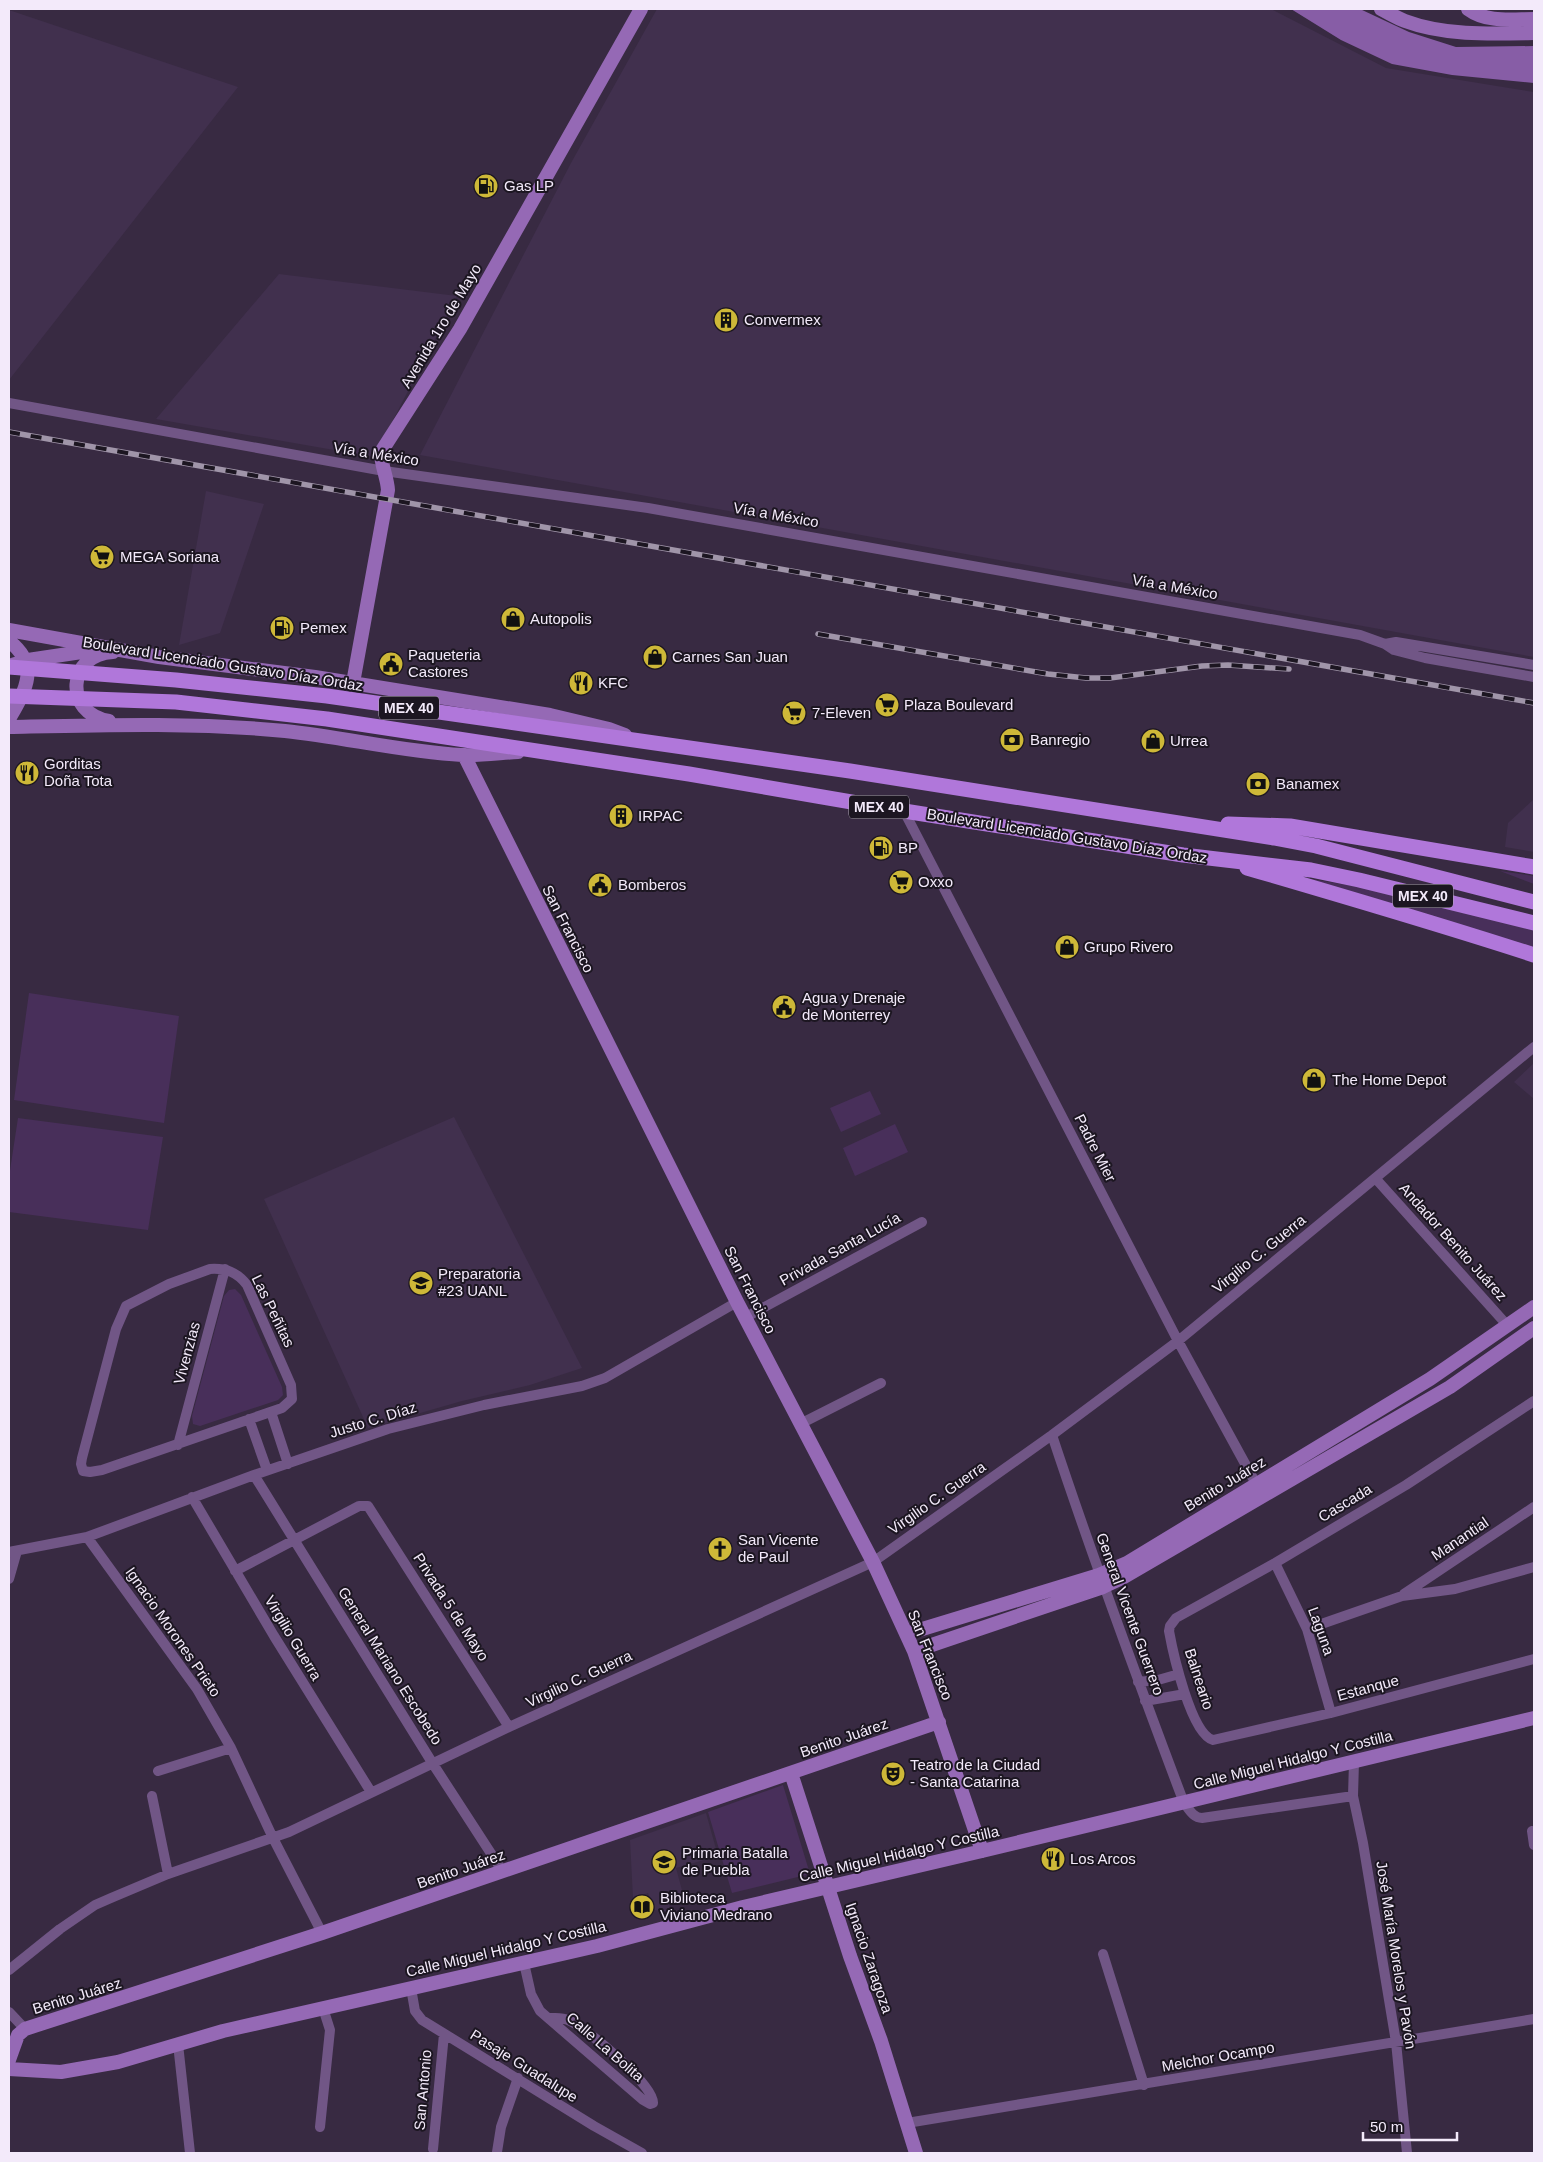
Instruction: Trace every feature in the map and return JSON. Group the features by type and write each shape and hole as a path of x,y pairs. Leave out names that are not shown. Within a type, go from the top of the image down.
{"main road":[{"name":"Boulevard Licenciado Gustavo Díaz Ordaz","path":"9,667 176,680 327,696 850,771 1316,846 1534,902"},
{"name":"Boulevard Licenciado Gustavo Díaz Ordaz","path":"9,696 176,702 327,719 904,811 1222,859 1311,870 1534,923"},
{"path":"1199,827 1233,824 1290,826 1534,868"},
{"path":"1222,859 1273,877 1354,898 1534,955"}],"street":[{"name":"Avenida 1ro de Mayo","path":"353,683 388,490 387,480 381,463 381,452 460,329 641,9"},
{"path":"1381,9 1404,21 1433,29 1458,32 1534,33"},
{"path":"1468,9 1484,17 1499,20 1534,19"},
{"name":"Vía a México","path":"9,403 384,471 648,508 1360,635 1385,644 1394,650 1425,658 1534,676"},
{"name":"Boulevard Licenciado Gustavo Díaz Ordaz","path":"9,630 128,652 353,683 550,715 608,729 642,742"},
{"path":"9,641 19,650 25,661 27,677 24,694 9,719"},
{"path":"1385,644 1396,642 1534,665"},
{"path":"9,667 25,661 80,651 110,648"},
{"path":"125,724 103,720 88,713 78,699 76,682 83,666 96,655 128,652"},
{"name":"Boulevard Licenciado Gustavo Díaz Ordaz","path":"9,727 125,724 212,725 278,731 389,747 464,755 537,751"},
{"name":"San Francisco","path":"464,755 737,1302 802,1423 873,1562 914,1651 982,1851"},
{"name":"Padre Mier","path":"904,811 1178,1340 1263,1497"},
{"name":"Virgilio C. Guerra","path":"273,1838 510,1727 873,1562 1052,1435 1178,1340 1534,1046"},
{"name":"Andador Benito Juárez","path":"1376,1178 1507,1325"},
{"name":"Privada Santa Lucía","path":"746,1317 922,1222"},
{"name":"Las Peñitas","path":"210,1269 226,1269 241,1278 247,1285 292,1385 292,1400 282,1408 271,1412 102,1470 90,1472 84,1471 82,1468 85,1449 116,1329 126,1306 185,1278 210,1269"},
{"name":"Vivenzias","path":"178,1445 226,1269"},
{"name":"Justo C. Díaz","path":"13,1552 87,1537 254,1474 388,1430 484,1405 582,1386 605,1378 737,1302"},
{"name":"Benito Juárez","path":"914,1651 1101,1580 1430,1379 1534,1307"},
{"name":"Benito Juárez","path":"906,1634 1101,1580 1124,1577 1450,1387 1534,1328"},
{"path":"802,1423 881,1383"},
{"name":"Cascada","path":"1170,1626 1176,1618 1275,1563 1406,1485 1534,1401"},
{"path":"271,1412 288,1464"},
{"path":"249,1420 267,1470"},
{"name":"General Vicente Guerrero","path":"1052,1435 1101,1580 1184,1803"},
{"name":"General Mariano Escobedo","path":"254,1474 433,1764 503,1872"},
{"name":"Virgilio Guerra","path":"192,1497 235,1571 371,1792"},
{"name":"Privada 5 de Mayo","path":"294,1540 359,1506 365,1505 370,1509 510,1727"},
{"name":"Manantial","path":"1402,1596 1534,1507"},
{"name":"Ignacio Morones Prieto","path":"87,1537 196,1689 230,1748 273,1838 322,1933"},
{"path":"235,1571 294,1540"},
{"path":"9,1579 13,1552"},
{"name":"Laguna","path":"1275,1563 1307,1629 1332,1712"},
{"name":"Manantial","path":"1307,1629 1402,1596 1454,1589 1534,1568"},
{"name":"Balneario","path":"1170,1626 1179,1674 1185,1694 1204,1735 1208,1738"},
{"name":"Estanque","path":"1208,1738 1213,1740 1229,1738 1534,1659"},
{"path":"1138,1682 1158,1680 1179,1674"},
{"path":"1145,1701 1185,1694"},
{"name":"Calle Miguel Hidalgo Y Costilla","path":"9,2069 61,2072 118,2062 223,2031 597,1946 743,1906 1184,1803 1534,1718"},
{"name":"Benito Juárez","path":"9,2060 18,2035 25,2029 322,1933 939,1722"},
{"path":"158,1771 230,1748"},
{"name":"José María Morelos y Pavón","path":"1354,1762 1353,1796 1363,1843 1396,2042 1407,2153"},
{"name":"Ignacio Zaragoza","path":"791,1773 827,1887 881,2041 916,2153"},
{"path":"152,1796 168,1874"},
{"path":"1184,1803 1195,1816 1202,1818 1353,1796"},
{"path":"1532,1831 1534,1845"},
{"path":"9,1970 60,1929 95,1905 168,1874 273,1838"},
{"path":"1103,1954 1144,2085"},
{"name":"Calle La Bolita","path":"524,1963 531,1994 540,2011 643,2100 651,2104 653,2098 649,2092 623,2062 603,2045"},
{"name":"Pasaje Guadalupe","path":"411,1988 417,2016 594,2126 642,2153"},
{"path":"320,2127 330,2030 323,2008"},
{"path":"9,2012 25,2029"},
{"path":"549,2018 568,2020 592,2034 603,2045 592,2056"},
{"name":"Melchor Ocampo","path":"907,2123 1534,2019"},
{"name":"San Antonio","path":"433,2149 444,2034"},
{"path":"178,2044 190,2153"},
{"path":"497,2152 501,2127 518,2078"}],"shaded area":[{"path":"657,9 1271,9 1386,68 1534,92 1534,657 420,455 571,163"},
{"path":"1291,9 1360,9 1409,32 1456,47 1534,46 1534,83 1452,75 1392,64 1341,40"},
{"path":"9,10 238,87 9,380"},
{"path":"279,274 457,296 374,457 156,419"},
{"path":"206,491 264,504 220,633 179,645"},
{"path":"1534,799 1534,852 1505,847 1508,823"},
{"path":"1500,871 1534,876 1534,884"},
{"path":"1280,874 1366,888 1534,930 1534,949"},
{"path":"29,993 179,1016 164,1123 14,1100"},
{"path":"1534,1063 1534,1099 1514,1082"},
{"path":"870,1091 881,1114 841,1132 830,1108"},
{"name":"Preparatoria #23 UANL","path":"454,1117 582,1368 530,1385 462,1401 368,1428 264,1199"},
{"path":"18,1118 163,1137 148,1230 9,1212 9,1177"},
{"path":"895,1124 908,1152 855,1176 843,1148"},
{"path":"235,1289 241,1295 282,1387 283,1395 278,1400 200,1426 193,1424 192,1416 224,1296 229,1290"},
{"path":"783,1785 810,1874 732,1893 708,1812"},
{"name":"Primaria Batalla de Puebla","path":"706,1813 718,1856 676,1868 683,1894 668,1899 671,1912 654,1910 648,1893 633,1898 630,1840"}],"railway":[{"path":"9,432 1534,703"},
{"path":"818,634 1048,674 1086,678 1110,678 1202,666 1228,665 1289,669"}],"place":[{"name":"Gas LP","path":"486,186"},
{"name":"Convermex","path":"726,320"},
{"name":"MEGA Soriana","path":"102,557"},
{"name":"Autopolis","path":"513,619"},
{"name":"Pemex","path":"282,628"},
{"name":"Carnes San Juan","path":"655,657"},
{"name":"Paqueteria Castores","path":"391,664"},
{"name":"KFC","path":"581,683"},
{"name":"Plaza Boulevard","path":"887,705"},
{"name":"7-Eleven","path":"794,713"},
{"name":"Banregio","path":"1012,740"},
{"name":"Urrea","path":"1153,741"},
{"name":"Gorditas Doña Tota","path":"27,773"},
{"name":"Banamex","path":"1258,784"},
{"name":"IRPAC","path":"621,816"},
{"name":"BP","path":"881,848"},
{"name":"Oxxo","path":"901,882"},
{"name":"Bomberos","path":"600,885"},
{"name":"Grupo Rivero","path":"1067,947"},
{"name":"Agua y Drenaje de Monterrey","path":"784,1007"},
{"name":"The Home Depot","path":"1314,1080"},
{"name":"Preparatoria #23 UANL","path":"421,1283"},
{"name":"San Vicente de Paul","path":"720,1549"},
{"name":"Teatro de la Ciudad - Santa Catarina","path":"893,1774"},
{"name":"Los Arcos","path":"1053,1859"},
{"name":"Primaria Batalla de Puebla","path":"664,1862"},
{"name":"Biblioteca Viviano Medrano","path":"642,1907"}]}
